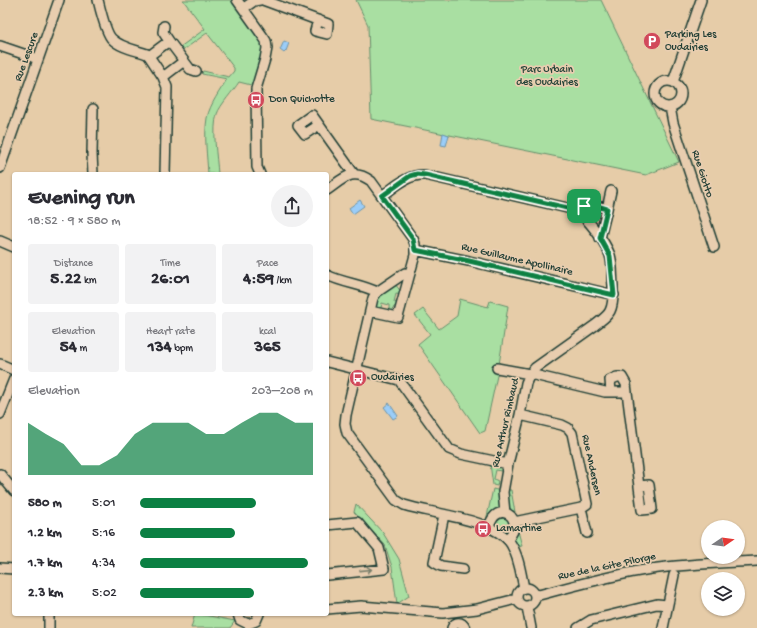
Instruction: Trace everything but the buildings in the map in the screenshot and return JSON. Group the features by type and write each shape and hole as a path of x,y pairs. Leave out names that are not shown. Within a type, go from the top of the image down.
{"street":[{"name":"Rue Lescure","path":"0,168 3,151 41,54 60,0"},
{"path":"98,0 111,39 124,46 147,54 164,80 167,88 165,172"},
{"path":"238,0 262,34 266,41 267,48 256,89 257,167 259,172"},
{"path":"244,8 254,1 261,0 318,20"},
{"path":"672,82 701,0"},
{"path":"164,26 163,32 169,41 190,69 196,71"},
{"path":"149,56 169,41"},
{"path":"0,46 38,59"},
{"path":"164,80 184,61"},
{"path":"662,82 672,82 679,87 681,93 678,103 670,107 661,106 655,96 655,90 662,82"},
{"name":"Rue Giotto","path":"670,107 673,123 714,247"},
{"path":"93,109 93,172"},
{"path":"319,125 354,174"},
{"path":"329,189 350,174 364,175 371,181 413,239 415,250 398,317 370,311"},
{"path":"382,196 410,176 417,174 576,210 590,204 607,209"},
{"path":"600,238 611,191"},
{"name":"Rue Arthur Rimbaud","path":"505,513 503,492 508,464 526,383 530,374 535,368 604,319 613,304 614,295 610,256 600,238 585,217 576,210"},
{"path":"0,241 12,246"},
{"name":"Rue Guillaume Apollinaire","path":"415,250 614,295"},
{"path":"409,274 405,273 377,292 373,298 346,415 345,424 347,432 396,500 404,505 480,524 500,533 508,540 516,553 524,588"},
{"path":"329,276 337,280 369,288 377,292"},
{"path":"329,362 399,380 449,449 461,454 508,464"},
{"path":"0,364 12,369"},
{"path":"497,368 530,374 605,392 627,392"},
{"path":"611,392 610,380 612,378 622,377 626,384 639,486"},
{"path":"0,414 12,384"},
{"name":"Rue Andersen","path":"514,522 581,508 586,506 587,502 572,433 568,428 562,425 520,415"},
{"path":"0,474 12,489"},
{"name":"Rue Andersen","path":"581,508 587,533"},
{"path":"488,527 494,517 501,513 505,513 513,518 513,531 508,540"},
{"path":"444,515 434,562 441,566 463,569"},
{"path":"329,525 357,522 379,548 384,568 329,574"},
{"name":"Rue de la Gite Pilorge","path":"535,596 625,573 702,563 757,561"},
{"path":"0,568 12,569"},
{"path":"663,628 674,576"},
{"path":"524,588 531,590 535,596 533,603 527,607 520,605 516,599 518,592 524,588"},
{"path":"329,609 362,606 443,613 477,609 516,599"},
{"path":"578,628 591,620 657,604 667,605"},
{"path":"527,607 532,628"},
{"path":"49,616 49,628"},
{"path":"452,628 454,624 458,622 466,628"},
{"path":"240,625 256,625"}],"green space":[{"path":"183,0 233,0 259,35 262,47 259,70 254,83 251,85 239,82 221,106 217,114 215,136 218,172 208,172 206,125 210,108 227,79 202,74 203,71 229,77 234,71 234,68 207,33 182,51 180,47 205,29"},
{"name":"Parc Urbain des Oudairies","path":"356,0 601,0 679,162 646,175 371,119 368,25"},
{"path":"395,284 402,293 401,295 396,294 394,302 399,303 398,305 394,307 392,311 389,309 389,305 382,303 381,308 377,307 375,303 377,296"},
{"path":"460,299 488,307 490,301 508,306 498,371 485,431 480,433 418,344 430,334 415,315 423,309 439,329 457,316"},
{"path":"490,464 500,466 501,471 496,470 494,479 498,481 497,486 493,485"},
{"path":"493,489 501,491 501,510 491,519 486,521"},
{"path":"506,490 511,490 515,512 509,509"},
{"path":"356,504 383,533 399,559 409,596 397,604 392,567 385,545 354,512"},
{"path":"502,516 511,519 510,529 506,532 500,531 496,524 498,519"},
{"path":"518,531 522,546 517,547 514,539"},
{"path":"194,616 209,616 235,621 230,628 191,628"}],"water":[{"path":"284,41 289,43 284,53 280,50"},
{"path":"443,133 449,135 446,146 441,145"},
{"path":"360,200 364,206 353,214 349,208"},
{"path":"389,403 398,416 393,419 384,407"}],"place":[{"name":"Parking Les Oudairies","path":"652,41"},
{"name":"Don Quichotte","path":"256,100"},
{"name":"Oudairies","path":"358,378"},
{"name":"Lamartine","path":"483,529"}],"route":[{"path":"417,174 576,210 584,206 590,204 607,209 600,238 610,256 614,295 425,251 415,250 415,244 411,235 382,196 410,176 417,174"}]}
